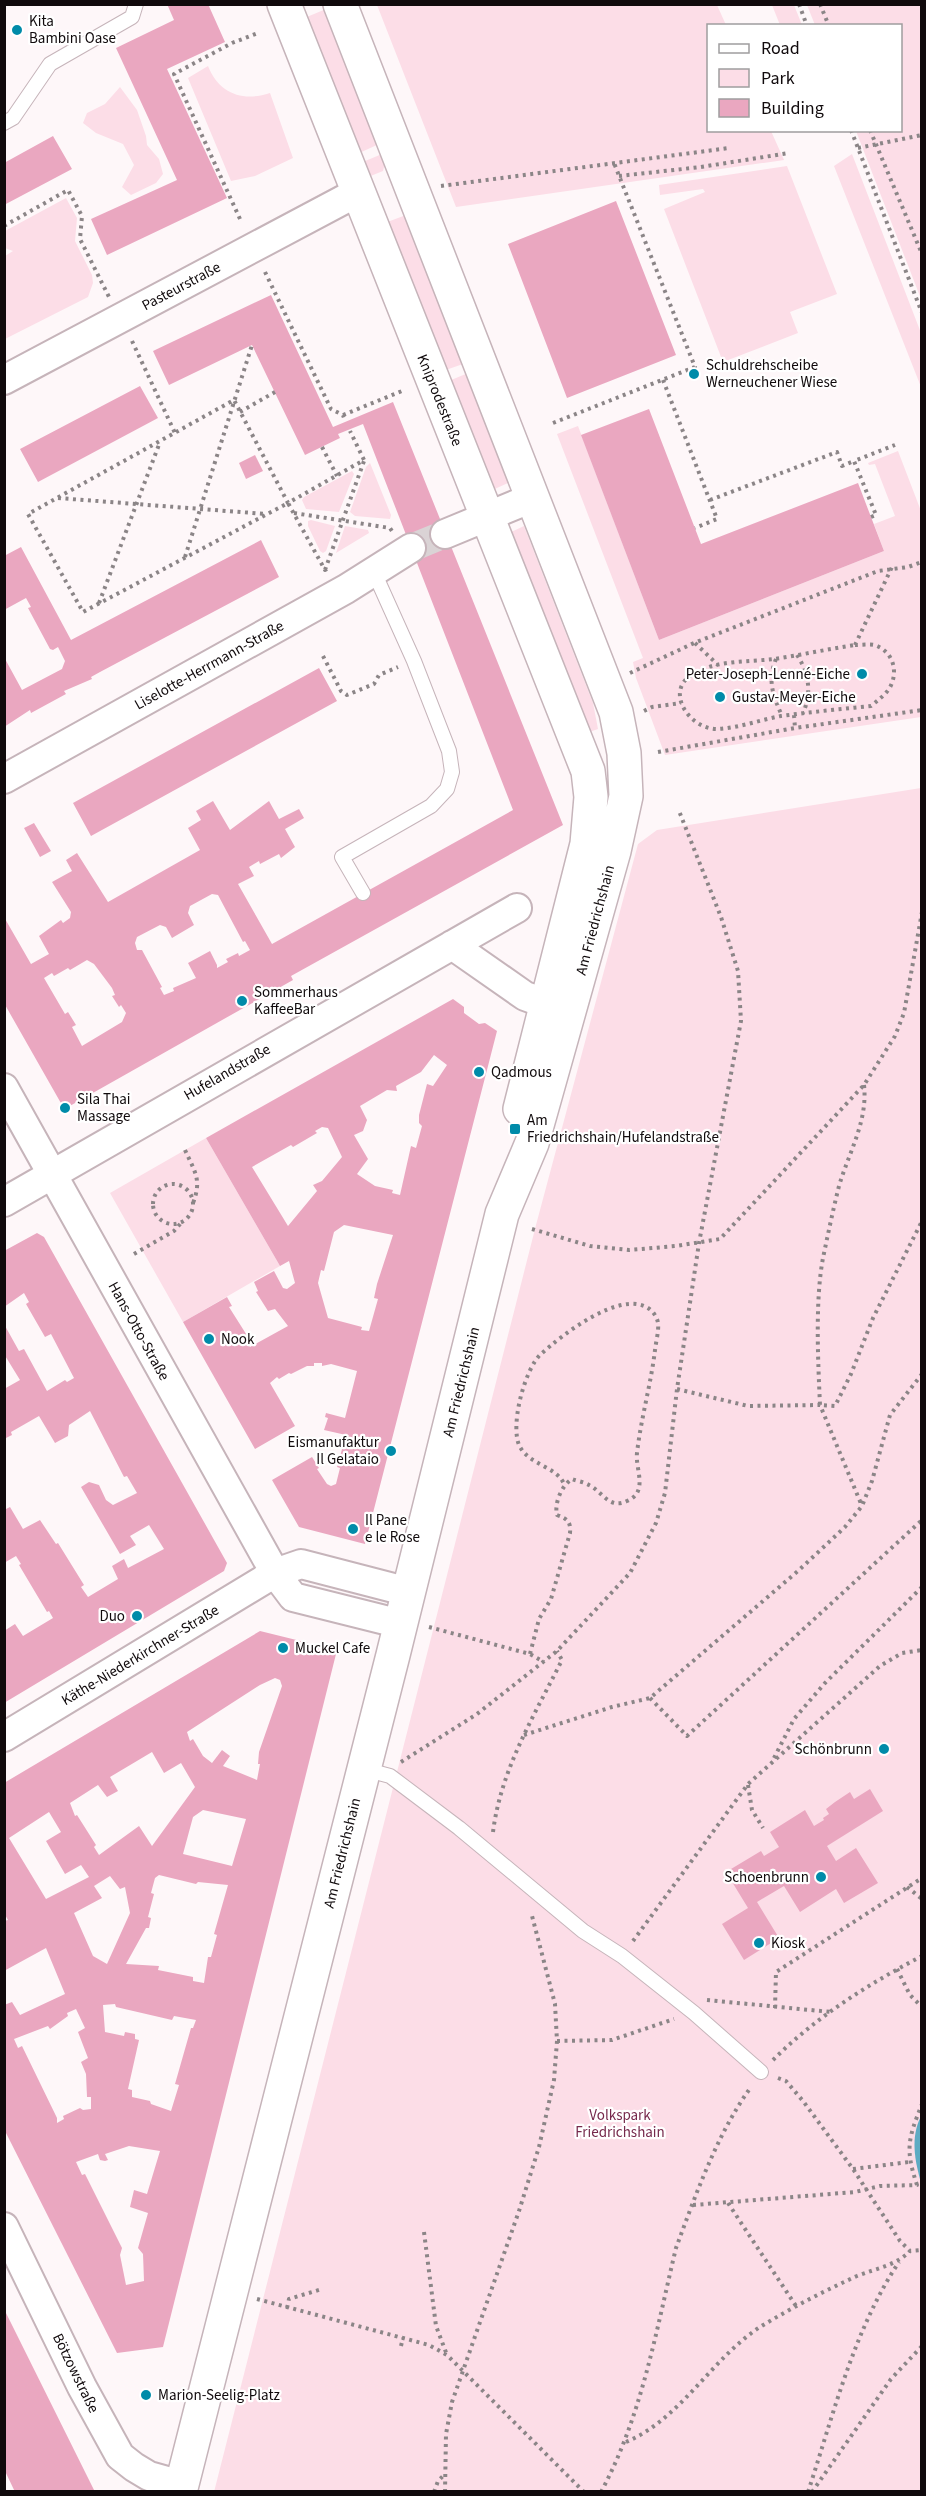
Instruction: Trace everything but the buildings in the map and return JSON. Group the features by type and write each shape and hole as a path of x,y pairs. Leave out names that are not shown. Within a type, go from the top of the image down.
{"street":[{"name":"Kniprodestraße","path":"284,4 588,771 591,797"},
{"path":"340,4 616,712 624,753 626,796 591,797"},
{"name":"Pasteurstraße","path":"4,380 358,192"},
{"path":"445,534 532,498"},
{"name":"Liselotte-Herrmann-Straße","path":"4,779 374,572 406,550"},
{"name":"Am Friedrichshain","path":"180,2488 378,1768 415,1625 409,1592 502,1214 532,1143 554,1071 602,896 626,796"},
{"name":"Am Friedrichshain","path":"502,1214 505,1169 587,844 591,797"},
{"name":"Hufelandstraße","path":"4,1202 517,908"},
{"path":"452,945 525,996 547,1004"},
{"name":"Hans-Otto-Straße","path":"4,1088 275,1573"},
{"name":"Käthe-Niederkirchner-Straße","path":"4,1737 275,1573 302,1564 409,1592"},
{"path":"275,1573 293,1597 415,1625"},
{"name":"Bötzowstraße","path":"4,2227 82,2387 120,2456 149,2476 180,2488"}],"lane":[{"path":"4,123 13,118 50,64 132,17 136,4"},
{"path":"363,893 342,857 431,806 447,789 452,772 449,751 414,661 374,572"},
{"path":"378,1768 490,1854 583,1931 622,1956 673,1996 761,2072"}],"path":[{"path":"799,4 806,24"},
{"path":"820,4 828,24"},
{"path":"240,219 174,74 232,43 258,33"},
{"path":"852,132 921,313"},
{"path":"871,132 921,254"},
{"path":"858,148 921,135"},
{"path":"434,187 729,148"},
{"path":"619,176 789,153"},
{"path":"552,423 695,367 614,163"},
{"path":"4,226 68,190 82,216 80,239 107,293"},
{"path":"265,272 331,409 344,418 402,391"},
{"path":"133,344 175,433"},
{"path":"185,557 252,345"},
{"path":"663,380 717,519 695,528"},
{"path":"240,412 275,393"},
{"path":"234,400 28,514 83,612 364,460"},
{"path":"234,400 325,570"},
{"path":"325,570 364,460 350,431"},
{"path":"99,604 161,440"},
{"path":"710,500 837,452 842,465 896,445"},
{"path":"322,447 336,476"},
{"path":"854,461 876,515 871,517"},
{"path":"58,498 266,514"},
{"path":"294,513 390,528 406,550"},
{"path":"381,534 390,528"},
{"path":"630,672 694,643 878,571 892,567 908,567 921,562"},
{"path":"325,570 334,564"},
{"path":"855,645 892,567"},
{"path":"694,643 718,665"},
{"path":"855,645 874,645 888,655 896,671 889,689 871,706 782,716 717,729 695,722 683,709 681,692 686,679 696,672 718,665 776,659 855,645"},
{"path":"797,655 804,668 808,685 807,705 803,714"},
{"path":"322,656 341,691 347,695 374,684 380,675 414,661"},
{"path":"776,659 770,676 771,690 782,716"},
{"path":"643,711 652,707 681,703"},
{"path":"658,752 795,728 921,710"},
{"path":"794,715 795,728"},
{"path":"378,1768 477,1714 557,1651 630,1573 656,1522 665,1493 676,1389 699,1244 739,1032 741,995 738,971 721,917 679,811"},
{"path":"532,1229 590,1246 628,1250 699,1244 720,1239 864,1085 895,1036 904,1013 921,912"},
{"path":"862,1506 820,1405 818,1365 822,1262 839,1185 860,1128 866,1101 864,1085"},
{"path":"134,1254 174,1231 188,1216 198,1189 198,1181 185,1150"},
{"path":"183,1220 171,1223 159,1218 153,1207 155,1194 165,1185 178,1184 188,1191 192,1204"},
{"path":"676,1389 748,1406 835,1406 851,1374 873,1318 921,1221"},
{"path":"530,1654 539,1619 551,1599 570,1533 571,1525 567,1519 557,1515 555,1510 564,1484 572,1479 590,1485 608,1501 619,1503 629,1501 639,1490 637,1454 653,1370 658,1324 654,1313 648,1307 637,1304 624,1305 603,1312 563,1334 533,1361 521,1398 515,1432 520,1447 533,1462 561,1477 564,1484"},
{"path":"524,1735 612,1707 650,1698 798,1571 845,1527 862,1506 872,1481 890,1415 921,1374"},
{"path":"650,1698 687,1736 921,1520"},
{"path":"772,1761 794,1719 825,1683 921,1587"},
{"path":"415,1625 530,1654 544,1662"},
{"path":"622,1956 748,1784 880,1666 902,1653 921,1650"},
{"path":"490,1854 496,1804 511,1761 562,1660 557,1651"},
{"path":"748,1784 752,1810 763,1828"},
{"path":"775,2008 776,1972 921,1878"},
{"path":"445,2492 446,2434 452,2402 491,2293 538,2147 554,2080 557,2041 555,2004 521,1880"},
{"path":"907,1887 921,1899"},
{"path":"601,2492 625,2442 642,2394 676,2248 693,2205 741,2101 761,2072 797,2036 897,1969 921,1956"},
{"path":"897,1969 910,1995 921,2007"},
{"path":"673,1996 832,2012"},
{"path":"557,2041 612,2040 694,2013"},
{"path":"761,2072 786,2081 853,2169 900,2241 910,2251"},
{"path":"693,2205 867,2190 880,2186 916,2185 909,2162 910,2137 921,2104"},
{"path":"853,2169 909,2162"},
{"path":"728,2203 796,2306"},
{"path":"424,2232 436,2326 447,2355"},
{"path":"810,2492 866,2322 883,2286 899,2262 910,2251 921,2250"},
{"path":"625,2442 642,2435 660,2422 734,2346 796,2306 859,2276 899,2262"},
{"path":"287,2308 289,2300 322,2289"},
{"path":"256,2298 429,2345 447,2355 584,2492"},
{"path":"401,2346 403,2338"},
{"path":"810,2492 891,2379 921,2346"},
{"path":"434,2492 438,2481 444,2475"}],"green space":[{"path":"377,5 717,5 726,24 707,24 707,132 771,132 784,160 456,207"},
{"path":"772,5 794,5 802,24 780,24"},
{"path":"807,5 921,5 921,299 856,132 902,132 902,24 815,24"},
{"path":"326,9 379,144 355,155 302,19"},
{"path":"208,66 219,83 233,93 250,97 270,93 293,158 255,176 231,181 188,78"},
{"path":"120,87 137,110 147,145 159,159 163,174 156,183 131,195 122,187 134,165 123,144 96,133 83,123 87,113 105,104"},
{"path":"382,154 385,163 383,171 368,177 358,164"},
{"path":"852,154 921,333 921,387 834,166"},
{"path":"787,166 837,294 790,312 798,333 723,362 664,209 705,192 703,189 660,195 659,185"},
{"path":"66,198 77,218 75,241 92,275 93,283 88,297 5,339 5,256 13,251 5,248 5,231"},
{"path":"406,215 463,364 440,372 382,224"},
{"path":"468,373 508,483 488,492 444,383"},
{"path":"578,426 659,640 884,551 874,524 895,516 875,464 869,465 868,463 898,451 921,511 921,717 665,755 636,678 633,662 643,658 557,434"},
{"path":"370,463 391,515 390,519 355,516 350,512 366,467"},
{"path":"352,471 354,474 339,512 306,509 302,500 304,497"},
{"path":"308,521 335,526 326,551 323,553 308,526"},
{"path":"345,526 368,530 369,533 336,553"},
{"path":"524,526 593,703 598,729 581,735 503,536"},
{"name":"Volkspark Friedrichshain","path":"921,788 921,2491 214,2492 536,1225 638,844 657,830"},
{"path":"206,1138 280,1266 183,1322 110,1193"}],"water":[{"path":"921,2116 921,2183 915,2158 915,2141"}],"tunnel":[{"path":"411,548 445,534"}],"place":[{"name":"Kita Bambini Oase","path":"17,30"},
{"name":"Schuldrehscheibe Werneuchener Wiese","path":"694,374"},
{"name":"Peter-Joseph-Lenné-Eiche","path":"862,674"},
{"name":"Gustav-Meyer-Eiche","path":"720,697"},
{"name":"Sommerhaus KaffeeBar","path":"242,1001"},
{"name":"Qadmous","path":"479,1072"},
{"name":"Sila Thai Massage","path":"65,1108"},
{"name":"Am Friedrichshain/Hufelandstraße","path":"515,1129"},
{"name":"Nook","path":"209,1339"},
{"name":"Eismanufaktur Il Gelataio","path":"391,1451"},
{"name":"Il Pane e le Rose","path":"353,1529"},
{"name":"Duo","path":"137,1616"},
{"name":"Muckel Cafe","path":"283,1648"},
{"name":"Schönbrunn","path":"884,1749"},
{"name":"Schoenbrunn","path":"821,1877"},
{"name":"Kiosk","path":"759,1943"},
{"name":"Marion-Seelig-Platz","path":"146,2395"}]}
